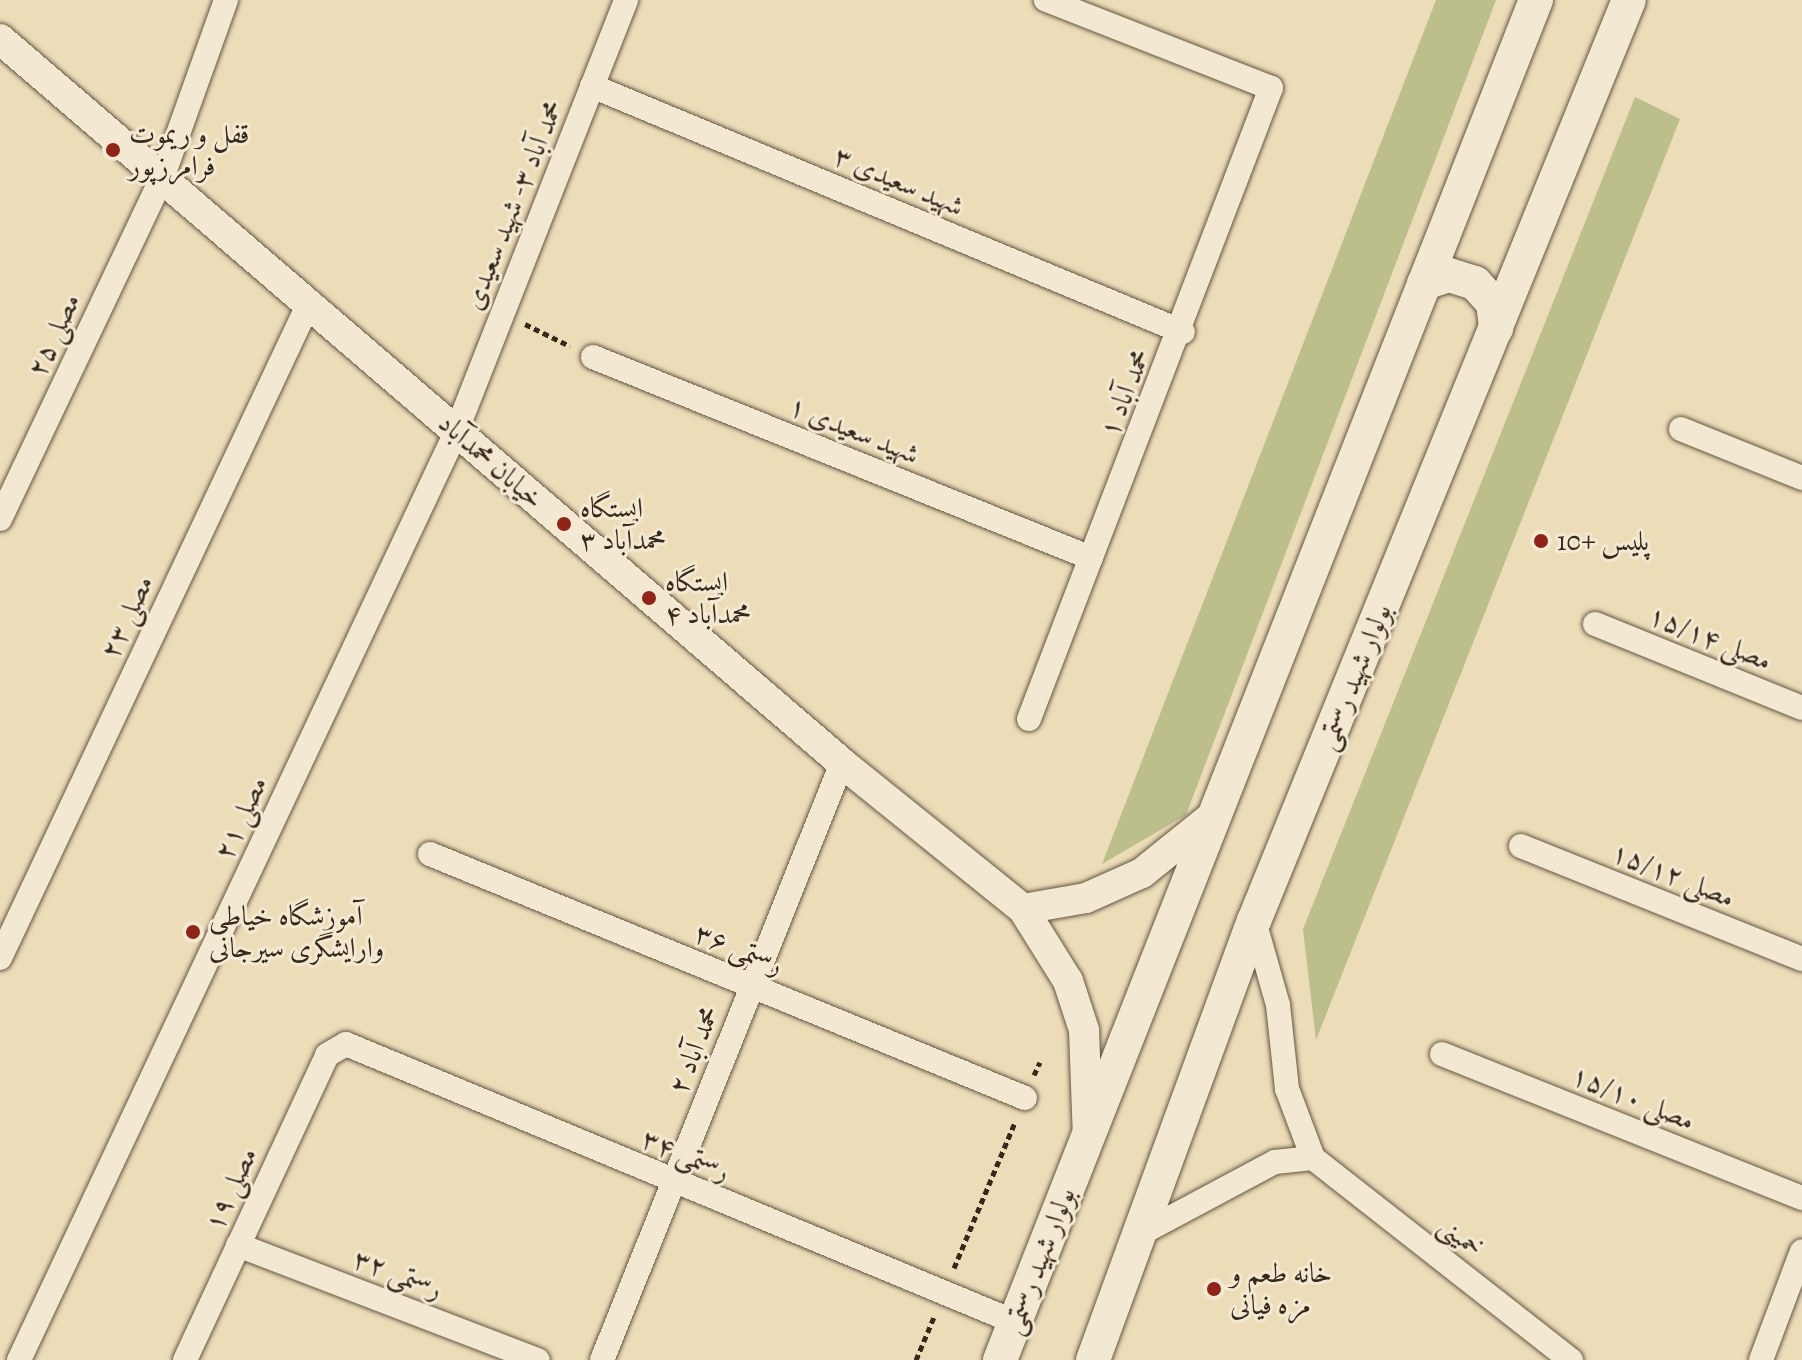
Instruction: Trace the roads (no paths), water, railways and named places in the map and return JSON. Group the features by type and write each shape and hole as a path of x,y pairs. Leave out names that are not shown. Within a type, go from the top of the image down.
{"main road":[{"name":"بولوار شهید رستمی","path":"1000,1360 1536,0"},
{"path":"1624,12 1649,0"},
{"name":"بولوار شهید رستمی","path":"1093,1360 1254,921 1624,12"},
{"path":"1424,283 1449,275 1475,283 1493,303 1496,329"}],"street":[{"name":"مصلی ۲۵","path":"0,519 163,176 226,0"},
{"name":"محمد آباد ۳- شهید سعیدی","path":"456,432 626,0"},
{"name":"محمد آباد ۱","path":"1029,719 1183,332 1271,88 1046,0"},
{"name":"خیابان محمدآباد","path":"0,39 842,763 1023,909 1068,981 1084,1030 1088,1137"},
{"name":"شهید سعیدی ۳","path":"592,86 1183,332"},
{"name":"مصلی ۲۳","path":"0,958 309,303"},
{"name":"شهید سعیدی ۱","path":"593,357 1091,558"},
{"path":"1681,429 1802,478"},
{"name":"مصلی ۲۱","path":"19,1360 456,432"},
{"name":"مصلی ۱۵/۱۴","path":"1595,624 1802,708"},
{"name":"محمد آباد ۲","path":"602,1360 842,763"},
{"path":"1023,909 1086,898 1142,873 1215,814"},
{"name":"مصلی ۱۵/۱۲","path":"1521,846 1802,959"},
{"name":"رستمی ۳۶","path":"430,854 1025,1098"},
{"path":"1138,1235 1275,1162 1313,1158 1287,1089 1278,1005 1254,921"},
{"name":"رستمی ۳۴","path":"335,1047 346,1044 673,1183 1015,1322"},
{"name":"مصلی ۱۹","path":"185,1360 335,1047"},
{"name":"مصلی ۱۵/۱۰","path":"1442,1054 1802,1198"},
{"name":"خمینی","path":"1313,1158 1571,1360"},
{"name":"رستمی ۳۲","path":"238,1245 538,1360"},
{"path":"1761,1360 1802,1251"}],"place":[{"name":"قفل و ریموت فرامرزپور","path":"113,150"},
{"name":"ایستگاه محمدآباد ۳","path":"564,524"},
{"name":"پلیس +10","path":"1541,541"},
{"name":"ایستگاه محمدآباد ۴","path":"649,598"},
{"name":"آموزشگاه خیاطی وارایشگری سیرجانی","path":"193,932"},
{"name":"خانه طعم و مزه فیانی","path":"1214,1289"}]}
